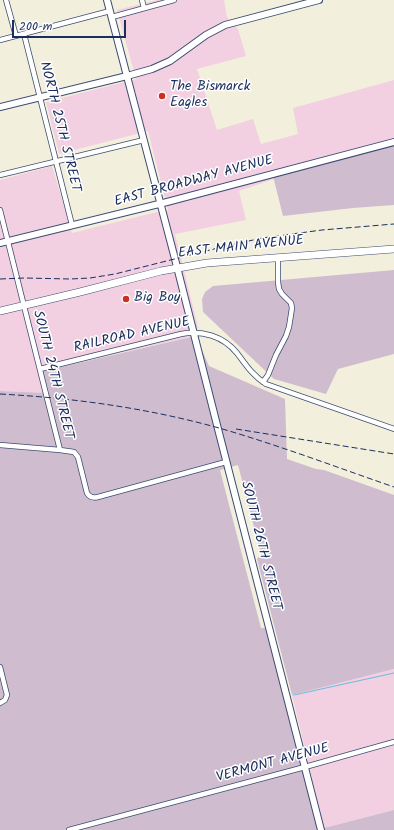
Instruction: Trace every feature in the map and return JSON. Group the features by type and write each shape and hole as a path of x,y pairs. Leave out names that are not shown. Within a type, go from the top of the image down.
{"main road":[{"name":"EAST MAIN AVENUE","path":"0,311 116,282 177,268 217,261 394,248"}],"street":[{"path":"6,0 16,36"},
{"name":"SOUTH 26TH STREET","path":"107,0 194,332 321,830"},
{"path":"142,0 144,8"},
{"path":"0,40 174,0"},
{"path":"0,107 152,69 181,54 211,32 225,25 319,0"},
{"name":"NORTH 25TH STREET","path":"24,34 72,225"},
{"path":"0,175 144,140"},
{"name":"EAST BROADWAY AVENUE","path":"0,244 394,142"},
{"name":"SOUTH 24TH STREET","path":"0,210 60,450 72,451 78,457 86,491 91,497 98,497 226,462"},
{"path":"263,382 268,375 286,336 292,308 291,303 279,289 278,257"},
{"name":"RAILROAD AVENUE","path":"40,369 177,335 194,332 208,334 229,345 252,374 263,382 273,387 394,430"},
{"path":"0,445 60,450"},
{"path":"0,667 8,695 3,702 0,703"},
{"name":"VERMONT AVENUE","path":"69,830 394,742"}],"shaded area":[{"path":"157,0 224,0 227,17 238,29 246,56 197,69 217,130 253,119 261,144 298,134 293,108 394,80 394,139 273,172 274,179 239,191 246,220 175,234 198,327 196,336 44,370 49,393 0,391 0,180 52,166 72,233 168,210 148,131 59,154 46,102 136,79 117,10"},
{"path":"394,139 394,205 283,216 272,172"},
{"path":"394,270 394,354 338,369 326,394 274,379 203,312 202,299 205,292 213,286"},
{"path":"196,336 209,366 285,399 287,459 316,469 324,470 394,495 394,669 292,695 257,559 261,554 238,465 220,470 261,628 266,628 320,830 0,830 0,391 49,393 43,371"},
{"path":"394,669 394,810 324,828 292,695"},
{"path":"394,810 394,830 325,830 324,828"}],"waterway":[{"path":"294,695 394,673"}],"railway":[{"path":"0,279 90,278 115,274 262,238 322,230 394,224"},
{"path":"0,394 83,401 192,421 307,456 394,487"},
{"path":"236,429 394,454"}],"place":[{"name":"The Bismarck Eagles","path":"162,96"},
{"name":"Big Boy","path":"126,299"}]}
